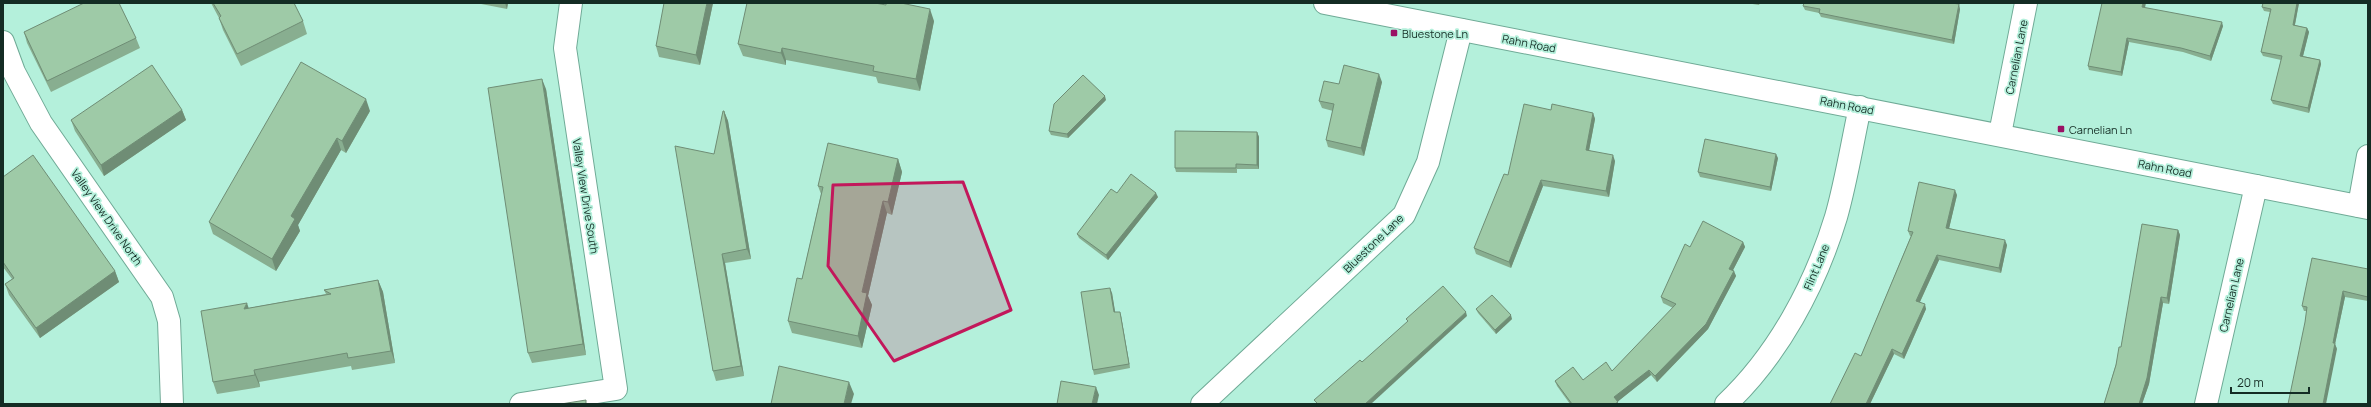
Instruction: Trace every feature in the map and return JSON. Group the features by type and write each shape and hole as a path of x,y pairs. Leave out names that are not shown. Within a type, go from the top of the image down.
{"street":[{"name":"Valley View Drive South","path":"521,404 616,389 565,48 571,3"},
{"name":"Rahn Road","path":"1325,3 2000,134 2363,207"},
{"name":"Carnelian Lane","path":"2000,134 2026,3"},
{"name":"Bluestone Lane","path":"1202,404 1404,215 1428,162 1461,30"},
{"name":"Valley View Drive North","path":"3,42 14,72 41,123 162,297 169,321 172,404"},
{"name":"Flint Lane","path":"1726,404 1741,390 1768,357 1793,316 1817,268 1836,217 1860,107"},
{"path":"2363,207 2368,156"},
{"name":"Carnelian Lane","path":"2206,404 2256,186"}],"highlighted area":[{"path":"963,182 1011,310 894,361 828,266 833,185"}],"building":[{"path":"84,3 119,3 136,38 47,81 24,32"},
{"path":"213,3 294,3 303,21 237,54 219,18 221,16"},
{"path":"664,3 707,3 696,55 656,46"},
{"path":"747,3 875,3 886,5 886,3 901,3 930,9 916,79 873,71 874,66 782,48 781,53 738,44"},
{"path":"1804,3 1959,4 1952,40 1819,13 1820,9 1803,6"},
{"path":"2102,3 2143,3 2142,7 2222,22 2210,56 2181,48 2127,38 2121,72 2088,66"},
{"path":"2263,3 2297,3 2293,25 2307,28 2300,56 2320,60 2308,108 2271,100 2282,56 2261,52 2271,9 2262,7"},
{"path":"301,62 366,99 342,141 337,138 291,216 295,219 272,259 209,222"},
{"path":"152,65 182,110 101,165 71,120"},
{"path":"1344,65 1379,74 1361,148 1326,140 1334,104 1319,101 1324,81 1339,84"},
{"path":"1083,75 1105,96 1067,134 1049,131 1054,104"},
{"path":"542,79 583,344 528,353 488,88"},
{"path":"1524,104 1551,110 1552,104 1593,113 1586,150 1613,155 1606,191 1541,180 1509,262 1474,248 1504,174 1508,175"},
{"path":"723,111 747,249 722,254 741,366 713,371 675,146 714,154"},
{"path":"1175,131 1257,132 1257,165 1236,164 1236,168 1175,168"},
{"path":"1705,139 1776,154 1770,187 1698,172"},
{"path":"828,143 898,159 888,202 883,201 862,292 867,293 858,336 788,321 797,278 802,279 823,187 818,186"},
{"path":"33,155 115,271 36,328 5,284 14,278 3,262 3,177"},
{"path":"1131,174 1156,193 1106,255 1077,234 1111,189 1117,193"},
{"path":"1919,182 1955,190 1946,228 2005,240 1999,268 1937,255 1916,301 1925,304 1902,354 1892,349 1866,404 1830,404 1855,353 1861,356 1913,232 1908,231"},
{"path":"1703,221 1743,242 1729,269 1734,271 1706,324 1655,376 1649,370 1614,397 1618,402 1615,404 1572,404 1555,381 1573,367 1583,380 1606,362 1612,371 1676,304 1661,297 1685,244 1690,247"},
{"path":"2142,224 2178,230 2167,298 2161,297 2147,378 2139,404 2104,404 2116,365 2119,347 2121,347"},
{"path":"2312,258 2368,269 2368,297 2343,291 2323,404 2288,404 2305,322 2307,307 2302,306"},
{"path":"378,280 391,351 348,358 347,353 254,370 255,375 213,382 201,311 247,303 244,309 331,294 324,290"},
{"path":"1443,286 1466,312 1365,404 1318,404 1314,400 1360,360 1362,362 1408,321 1406,319"},
{"path":"1110,288 1114,312 1120,312 1129,364 1093,370 1081,292"},
{"path":"1492,295 1511,315 1495,330 1476,309"},
{"path":"779,366 849,382 844,404 771,404"},
{"path":"1061,381 1096,387 1092,404 1057,404"},
{"path":"586,400 586,404 561,404"}],"place":[{"name":"Bluestone Ln","path":"1394,33"},
{"name":"Carnelian Ln","path":"2061,129"}]}
